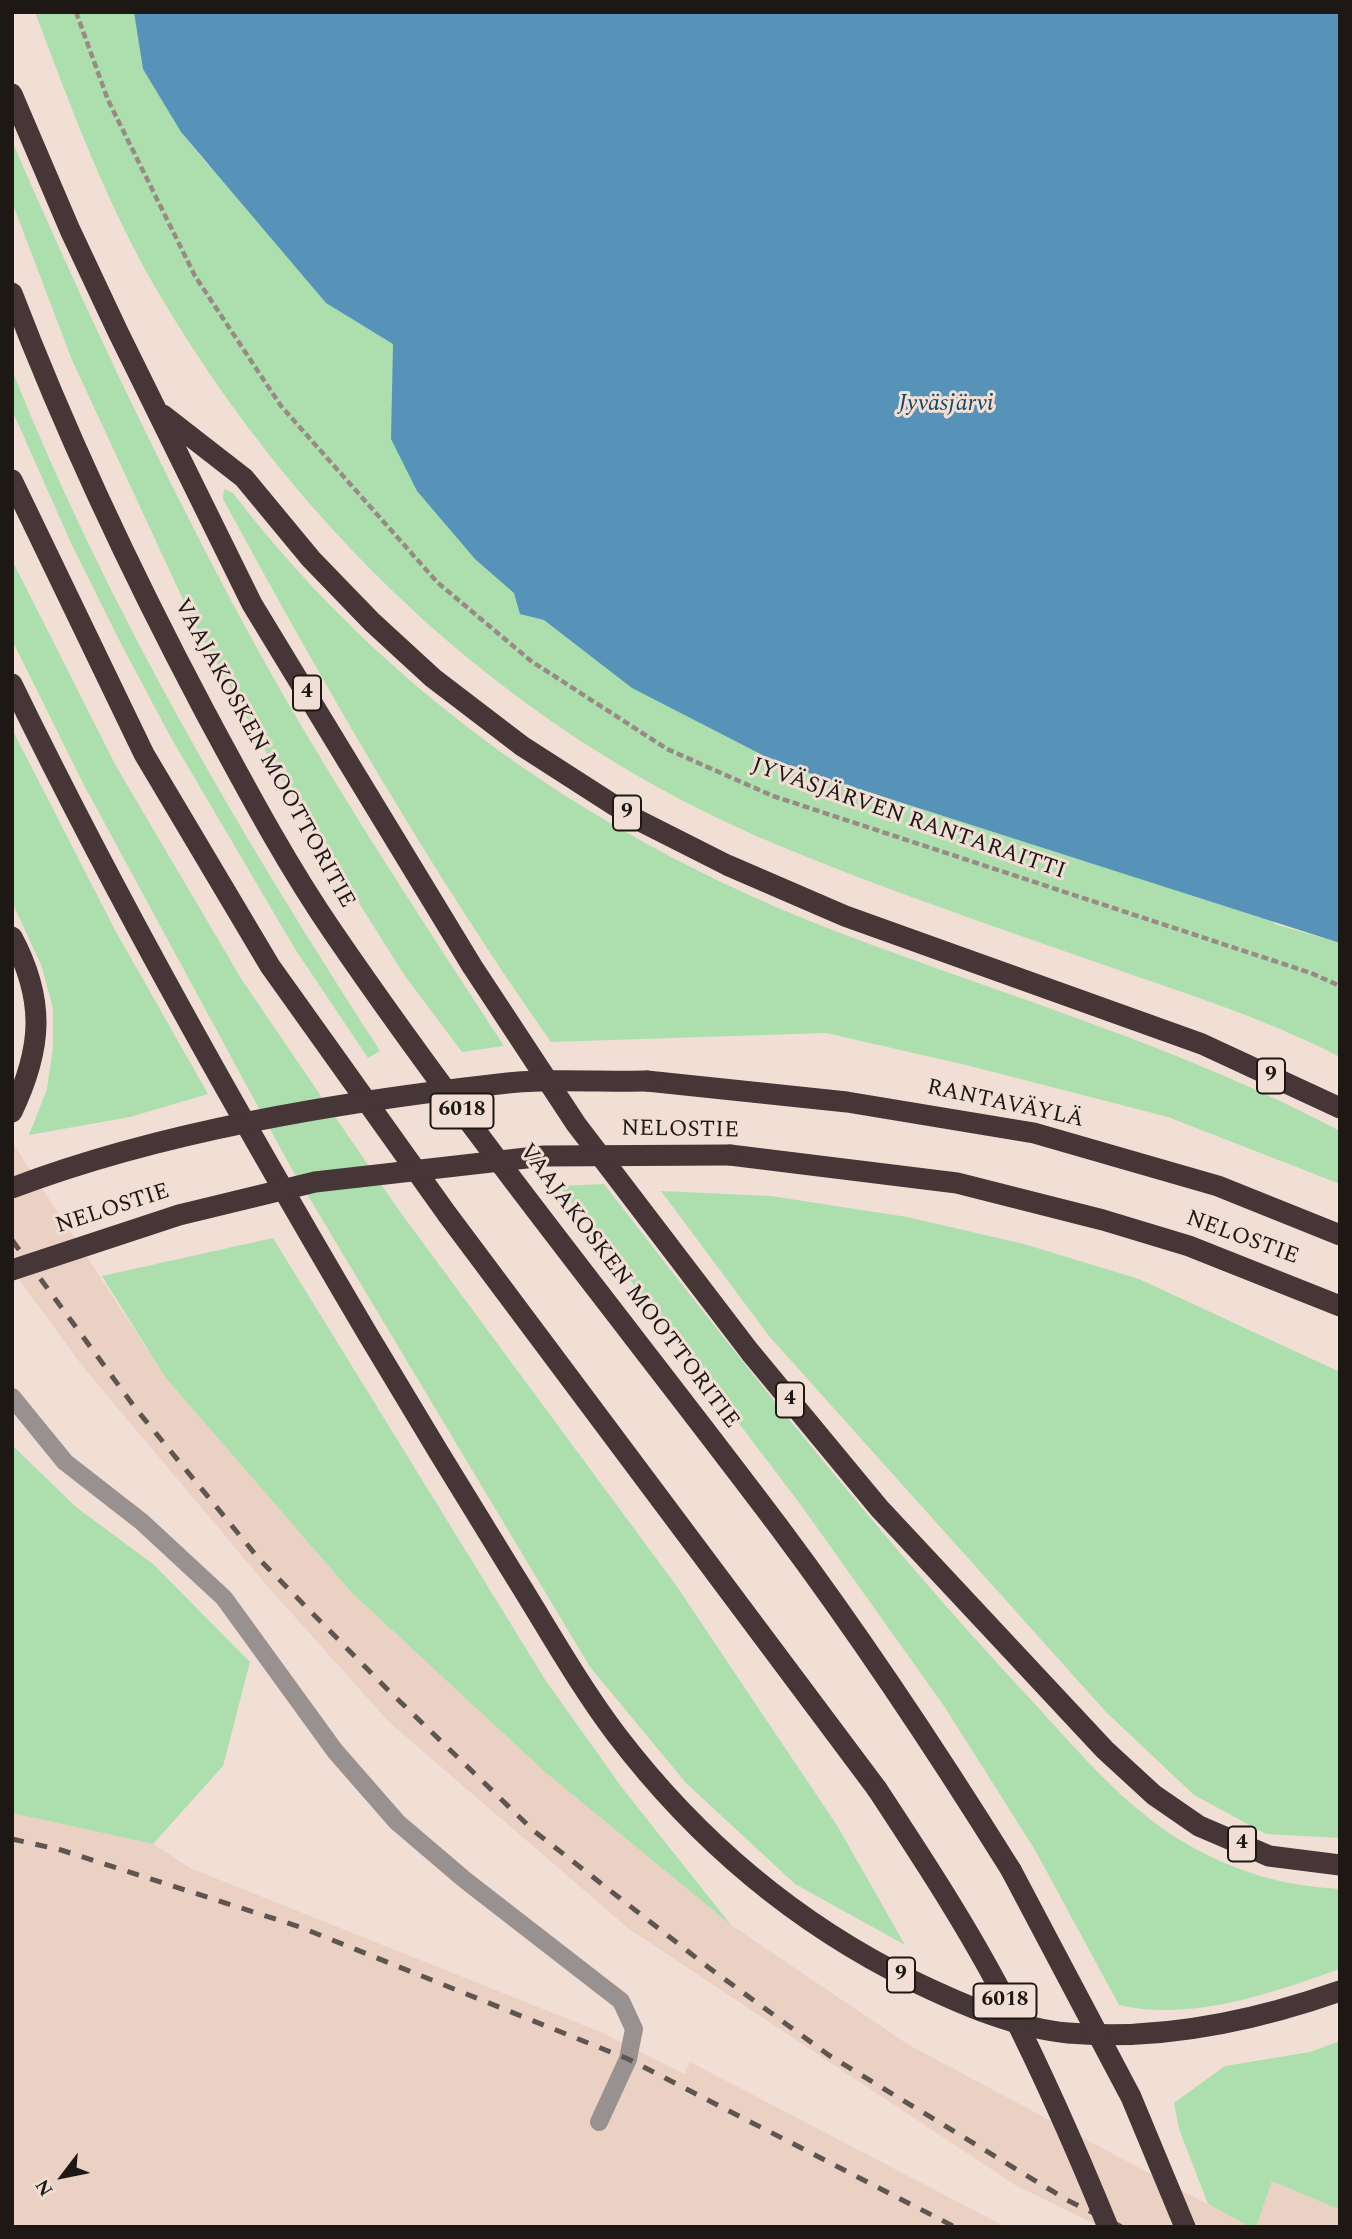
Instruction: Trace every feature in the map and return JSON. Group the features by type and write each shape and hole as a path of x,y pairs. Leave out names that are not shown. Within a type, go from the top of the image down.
{"highway":[{"name":"4","path":"12,94 70,230 252,604 472,966 576,1124 750,1352 879,1508 1105,1750 1154,1796 1199,1826 1269,1856 1340,1866"},
{"name":"VAAJAKOSKEN MOOTTORITIE","path":"12,293 49,388 161,629 242,781 330,928 521,1193 780,1529 917,1720 1011,1870 1130,2097 1185,2227"},
{"name":"9","path":"158,411 244,478 311,559 372,622 433,678 522,746 634,818 727,865 845,916 1202,1044 1340,1108"},
{"name":"6018","path":"12,480 144,754 270,966 455,1225 877,1789 951,1904 1006,2002 1068,2130 1108,2227"},
{"name":"9","path":"12,684 67,796 263,1157 434,1446 615,1732 666,1794 728,1855 805,1920 864,1956 990,2015 1065,2033 1148,2032 1220,2026 1290,2009 1340,1991"},
{"path":"12,1112 29,1077 37,1046 36,1012 29,976 14,941"},
{"name":"RANTAVÄYLÄ","path":"12,1188 140,1147 278,1117 501,1083 647,1081 847,1102 1034,1133 1218,1186 1340,1235"},
{"name":"NELOSTIE","path":"12,1270 179,1216 314,1182 544,1156 730,1155 957,1183 1103,1220 1189,1246 1340,1306"}],"lane":[{"path":"12,1397 65,1462 142,1522 224,1598 335,1751 397,1822 465,1880 621,2001 634,2029 628,2059 599,2122"}],"path":[{"name":"JYVÄSJÄRVEN RANTARAITTI","path":"76,12 108,100 194,276 281,406 437,582 531,661 667,749 774,796 1340,986"}],"shaded area":[{"path":"12,1142 165,1377 352,1593 545,1772 731,1925 909,2045 1250,2227 1100,2227 1015,2185 629,1929 389,1722 268,1587 84,1368 23,1285 12,1267"},
{"path":"12,1813 153,1844 190,1868 603,2033 684,2074 690,2062 1006,2227 12,2227"},
{"path":"1272,2181 1340,2210 1340,2227 1256,2227"}],"green space":[{"path":"35,12 428,12 1275,924 1340,943 1340,1057 1235,1011 909,896 780,846 683,801 592,748 505,688 424,621 349,547 280,468 216,384 159,294 123,226 76,120","holes":["152,83 212,170 181,132"]},
{"path":"12,141 118,375 233,604 330,773 504,1046 462,1052 405,976 273,765 192,619 72,360 12,202"},
{"path":"12,370 90,548 180,720 277,887 380,1051 368,1058 295,949 170,736 119,640 71,543 12,410"},
{"path":"224,489 233,493 294,567 360,635 431,698 506,756 586,808 668,855 754,897 843,934 1157,1048 1280,1101 1340,1131 1340,1184 1168,1117 966,1065 826,1033 551,1042 462,910 379,775 223,499"},
{"path":"12,560 116,766 242,980 398,1209 678,1588 838,1827 905,1945 795,1884 686,1783 590,1667 289,1164 84,785 12,640"},
{"path":"12,729 115,930 208,1094 130,1117 29,1135 47,1089 53,1047 53,1009 42,967 12,902"},
{"path":"604,1184 858,1504 965,1627 1101,1775 1169,1833 1229,1865 1283,1882 1340,1889 1340,1969 1259,1995 1203,2007 1175,2010 1119,2005 1035,1850 944,1706 803,1508 559,1186"},
{"path":"661,1191 771,1196 907,1217 1024,1244 1139,1279 1340,1372 1340,1838 1266,1834 1194,1795 1106,1712 769,1336"},
{"path":"273,1238 546,1681 623,1789 731,1925 545,1772 352,1593 165,1377 102,1276"},
{"path":"12,1445 76,1507 153,1564 250,1662 223,1766 153,1844 12,1813"},
{"path":"1340,2041 1340,2210 1272,2181 1256,2227 1250,2227 1208,2204 1179,2129 1174,2103 1225,2066 1310,2052"}],"water":[{"name":"Jyväsjärvi","path":"134,12 1340,12 1340,943 778,763 632,688 544,620 520,614 514,593 475,559 417,491 391,439 393,344 326,303 181,132 143,69"}],"railway":[{"path":"12,1240 136,1409 260,1560 386,1688 534,1831 708,1967 830,2056 1067,2200 1122,2227"},
{"path":"12,1839 61,1850 300,1927 628,2059 955,2227"}]}
